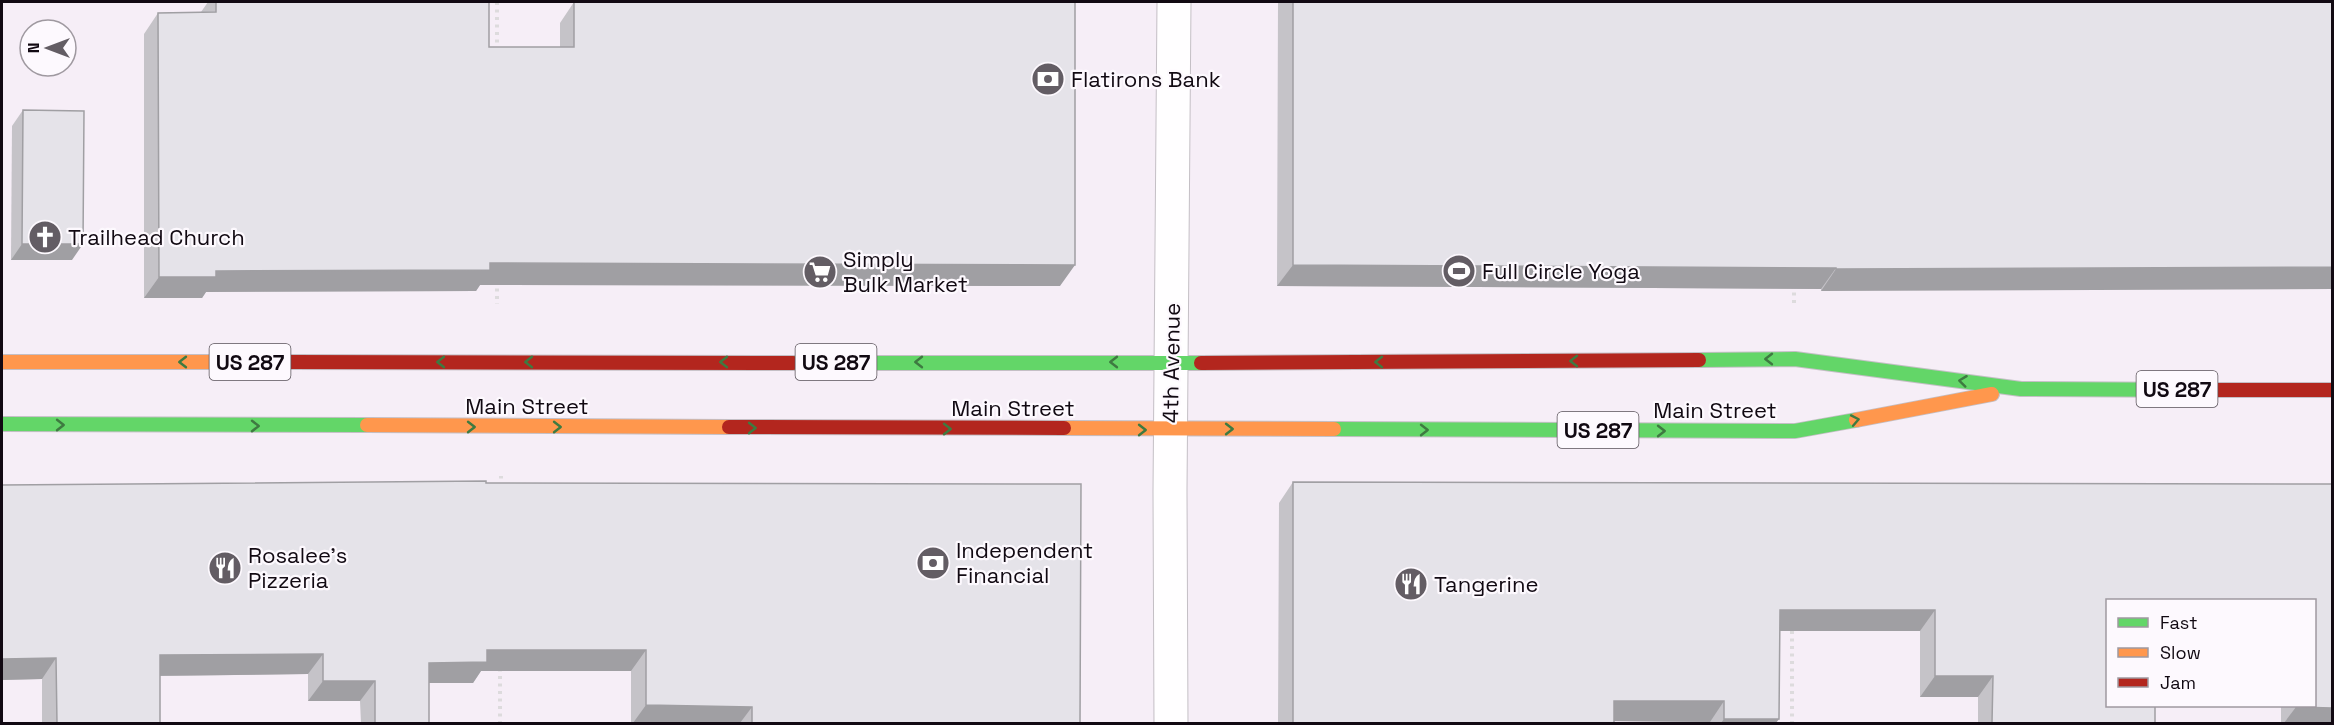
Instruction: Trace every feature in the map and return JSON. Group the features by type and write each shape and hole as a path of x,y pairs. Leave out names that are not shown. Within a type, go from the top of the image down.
{"highway":[{"name":"Main Street","path":"2,362 1172,362 1795,359 2021,389 2332,390"},
{"name":"Main Street","path":"2,424 1795,431 2021,389"}],"street":[{"name":"4th Avenue","path":"1172,723 1170,430 1174,2"}],"path":[{"path":"497,2 497,60"},
{"path":"497,270 497,304"},
{"path":"1794,280 1794,303"},
{"path":"501,476 501,487"},
{"path":"1792,617 1792,723"},
{"path":"500,664 500,723"}],"shaded area":[{"path":"2,2 2332,2 2332,723 2,723"}],"building":[{"path":"216,2 489,2 489,47 574,47 574,2 1075,2 1075,265 490,263 490,270 216,271 216,277 159,277 158,13 216,12"},
{"path":"1293,2 2332,2 2332,267 1836,269 1293,265"},
{"path":"23,110 84,111 83,244 22,244"},
{"path":"486,481 486,483 1081,484 1080,723 752,723 752,707 646,705 646,650 487,650 487,662 429,663 429,723 375,723 375,681 323,681 323,654 160,655 160,723 57,723 56,658 2,659 2,485"},
{"path":"1293,482 2332,484 2332,708 2296,707 2316,707 2316,599 2106,599 2106,707 2155,707 2155,723 1992,723 1993,676 1935,676 1935,610 1780,610 1779,719 1724,719 1724,701 1614,701 1614,723 1293,723"}],"traffic: fast":[{"path":"1699,360 1795,359 2021,389 2208,390"},
{"path":"793,363 1201,363"},
{"path":"1334,429 1795,431 1856,420"},
{"path":"2,424 367,425"}],"traffic: slow":[{"path":"2,362 291,362"},
{"path":"1856,420 1992,394"},
{"path":"367,425 729,427"},
{"path":"1064,428 1334,429"}],"traffic: jam":[{"path":"1201,363 1699,360"},
{"path":"291,362 793,363"},
{"path":"2208,390 2332,390"},
{"path":"729,427 1064,428"}],"place":[{"name":"Flatirons Bank","path":"1048,79"},
{"name":"Trailhead Church","path":"45,237"},
{"name":"Full Circle Yoga","path":"1459,271"},
{"name":"Simply Bulk Market","path":"820,272"},
{"name":"Independent Financial","path":"933,563"},
{"name":"Rosalee's Pizzeria","path":"225,568"},
{"name":"Tangerine","path":"1411,584"}]}
